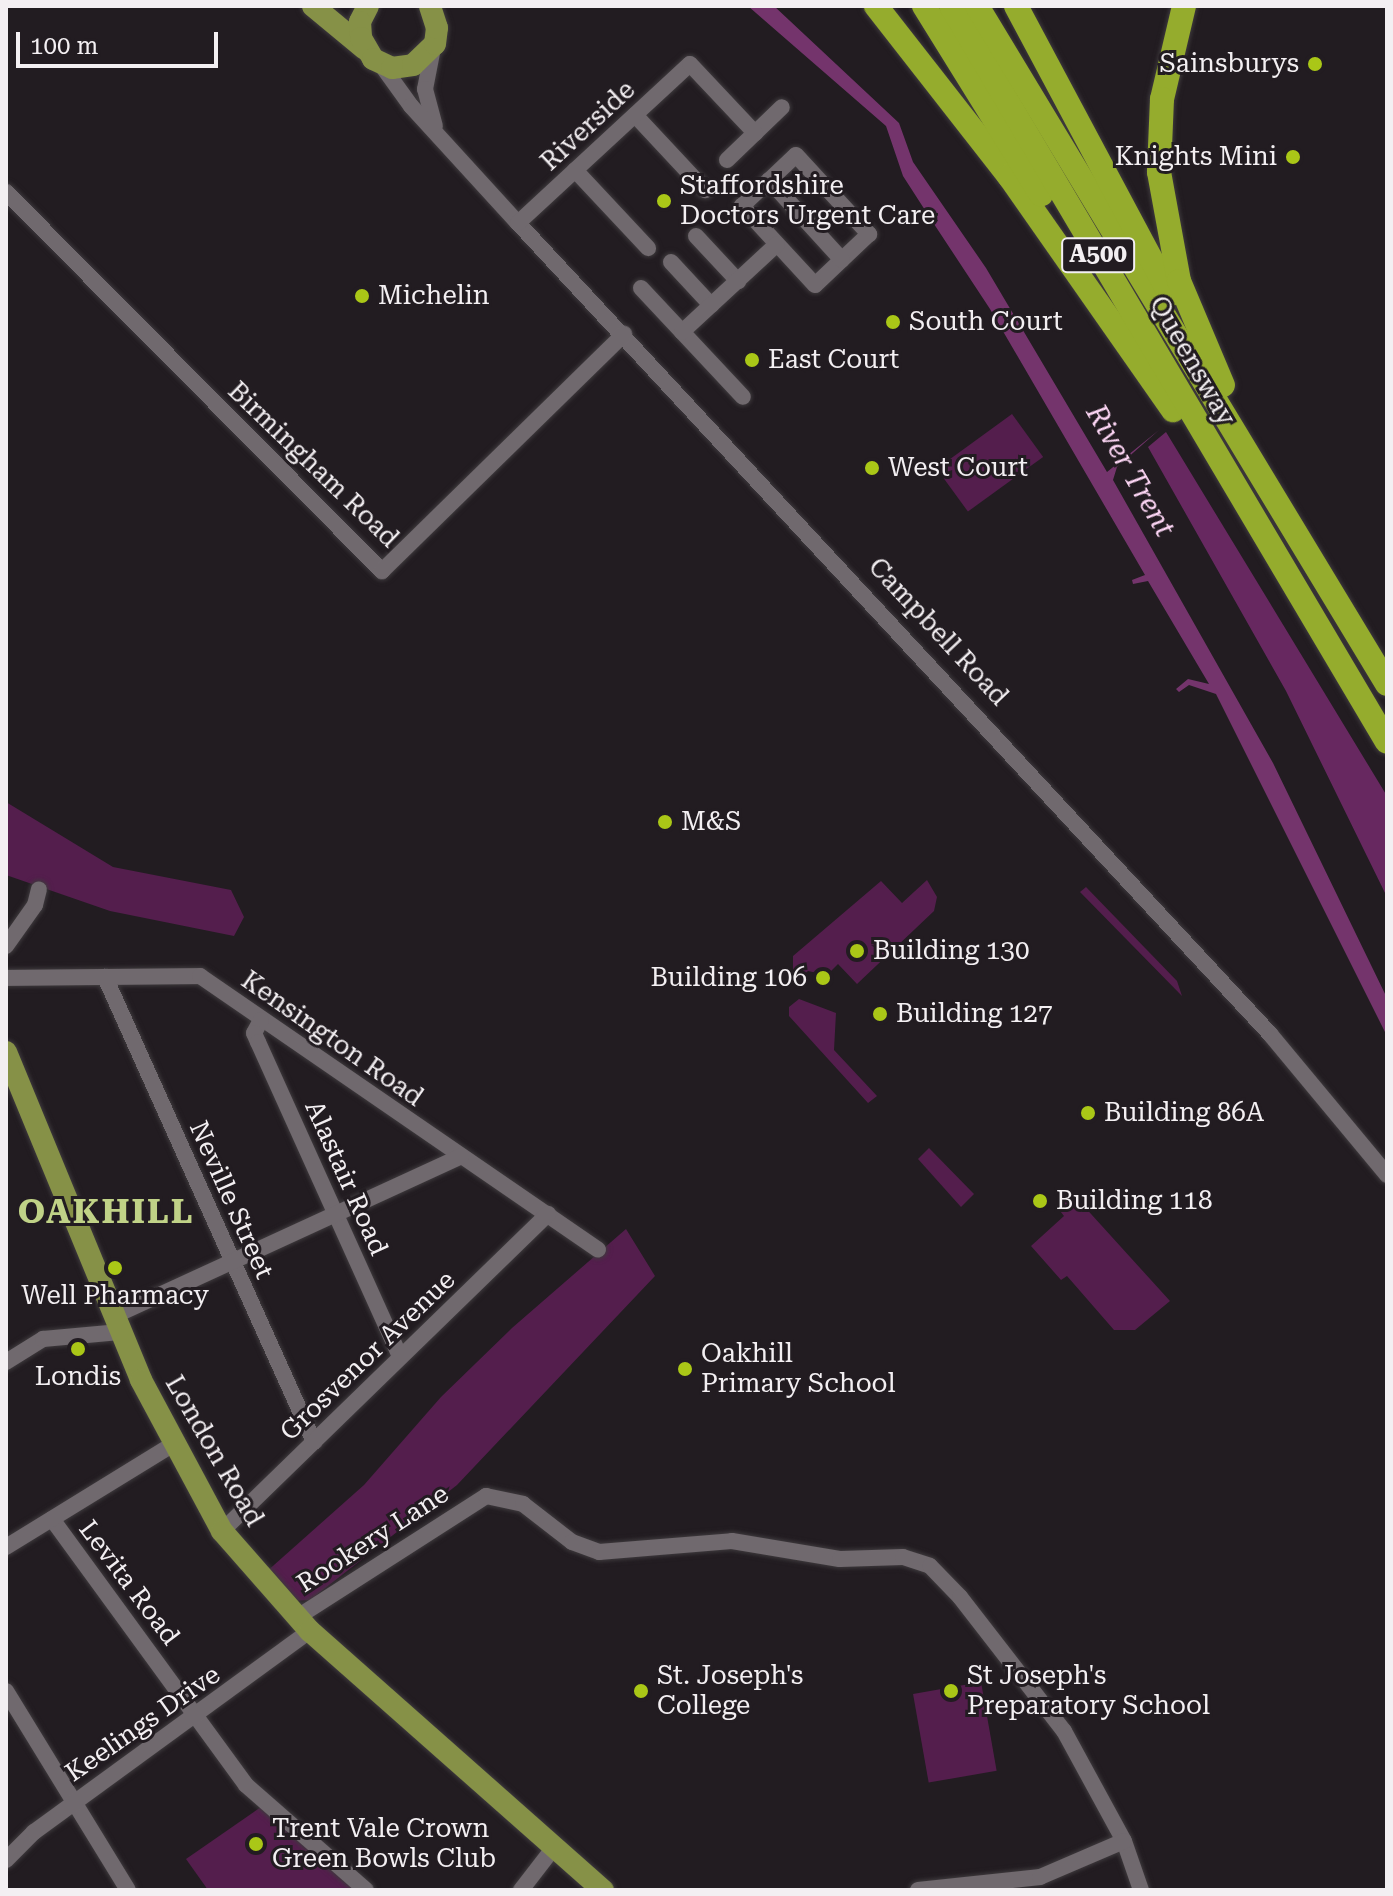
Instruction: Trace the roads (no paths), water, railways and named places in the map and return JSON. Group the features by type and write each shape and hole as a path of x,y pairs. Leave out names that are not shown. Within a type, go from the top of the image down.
{"highway":[{"path":"876,6 1009,176 1150,379 1243,505"},
{"path":"924,6 1150,379"},
{"name":"Queensway","path":"951,6 1243,505 1387,742"},
{"name":"Queensway","path":"977,6 1387,684"},
{"path":"1016,6 1276,498"},
{"path":"1184,6 1168,62 1160,125 1166,228 1193,321 1276,498"}],"main road":[{"name":"Campbell Road","path":"313,6 372,56"},
{"path":"368,6 360,22 372,56 413,65 454,6"},
{"path":"430,6 436,36"},
{"name":"London Road","path":"6,1052 118,1324 172,1445 222,1531 303,1624 603,1890"}],"street":[{"name":"Campbell Road","path":"436,36 425,89 439,135"},
{"name":"Campbell Road","path":"372,56 518,223 1270,1034 1387,1175"},
{"name":"Riverside","path":"518,223 690,64 755,133"},
{"path":"727,160 782,107"},
{"path":"635,115 705,190"},
{"path":"796,155 869,234 815,285 742,206 769,180 796,155"},
{"path":"575,170 648,248"},
{"path":"769,180 842,260"},
{"name":"Birmingham Road","path":"6,192 382,571 624,334"},
{"path":"696,236 738,281"},
{"path":"682,332 777,244"},
{"path":"671,262 711,305"},
{"path":"641,288 743,397"},
{"path":"6,946 35,905 39,889"},
{"name":"Kensington Road","path":"6,978 200,976 598,1250"},
{"name":"Neville Street","path":"105,977 314,1442"},
{"name":"Alastair Road","path":"261,1020 254,1033 400,1356"},
{"path":"7,1359 43,1339 118,1324 232,1262 461,1156"},
{"name":"Grosvenor Avenue","path":"222,1531 548,1214"},
{"path":"6,1547 172,1445"},
{"name":"Rookery Lane","path":"303,1624 486,1496 523,1504 572,1542 599,1552 732,1541 840,1559 903,1557 930,1566 960,1597 1064,1731 1124,1841 1141,1890"},
{"name":"Levita Road","path":"52,1519 92,1581 146,1643 193,1716 246,1785 366,1890"},
{"name":"Keelings Drive","path":"6,1860 73,1803 193,1716 303,1624"},
{"path":"6,1691 128,1890"},
{"path":"918,1890 1040,1877 1124,1841"},
{"path":"521,1890 555,1846"}],"place":[{"name":"Sainsburys","path":"1315,64"},
{"name":"Knights Mini","path":"1293,157"},
{"name":"Staffordshire Doctors Urgent Care","path":"664,201"},
{"name":"Michelin","path":"362,296"},
{"name":"South Court","path":"893,322"},
{"name":"East Court","path":"752,360"},
{"name":"West Court","path":"872,468"},
{"name":"M&S","path":"665,822"},
{"name":"Building 130","path":"857,951"},
{"name":"Building 106","path":"823,978"},
{"name":"Building 127","path":"880,1014"},
{"name":"Building 86A","path":"1088,1113"},
{"name":"Building 118","path":"1040,1201"},
{"name":"Well Pharmacy","path":"115,1268"},
{"name":"Londis","path":"78,1349"},
{"name":"Oakhill Primary School","path":"685,1369"},
{"name":"St. Joseph's College","path":"641,1691"},
{"name":"St Joseph's Preparatory School","path":"951,1691"},
{"name":"Trent Vale Crown Green Bowls Club","path":"256,1844"}],"district":[{"name":"OAKHILL","path":"106,1212"}],"water label":[{"name":"River Trent","path":"1130,471"}]}
